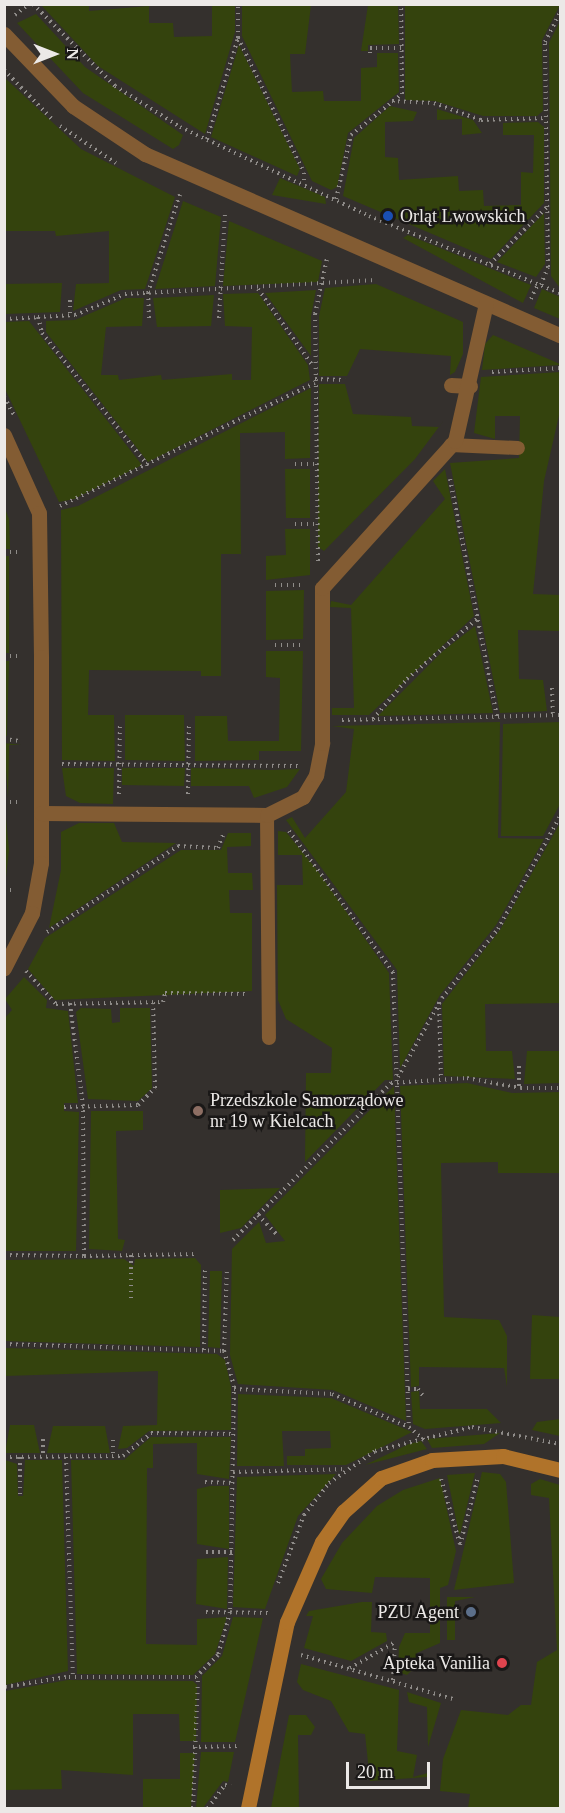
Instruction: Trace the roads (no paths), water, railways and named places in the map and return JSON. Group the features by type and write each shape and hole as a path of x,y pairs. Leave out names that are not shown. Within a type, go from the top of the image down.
{"street":[{"path":"4,34 73,106 145,154 561,335"},
{"path":"41,813 267,815 303,797 320,761 322,588 451,445 462,427 486,303"},
{"path":"451,385 470,386"},
{"path":"4,435 33,493 40,524 41,813 32,913 4,968"},
{"path":"248,1809 287,1622 322,1542 351,1504 381,1478 432,1460 484,1456 561,1470"}],"lane":[{"path":"451,445 518,448"},
{"path":"267,815 269,1038"}],"place":[{"name":"Orląt Lwowskich","path":"388,216"},
{"name":"Przedszkole Samorządowe nr 19 w Kielcach","path":"198,1111"},
{"name":"PZU Agent","path":"471,1612"},
{"name":"Apteka Vanilia","path":"502,1663"}]}
